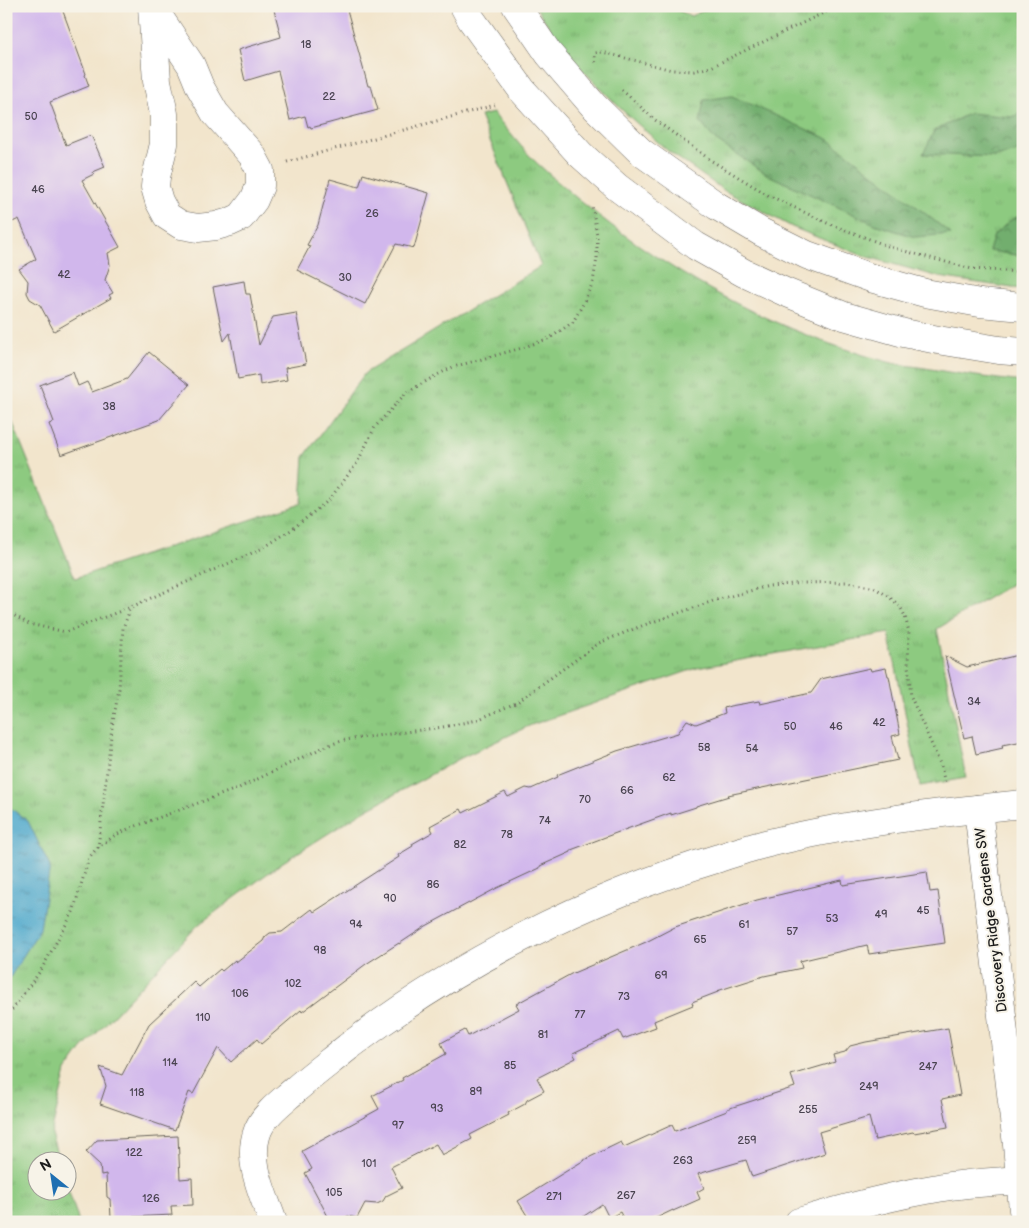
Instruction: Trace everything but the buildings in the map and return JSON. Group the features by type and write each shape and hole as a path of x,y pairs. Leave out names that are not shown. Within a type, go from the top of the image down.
{"street":[{"path":"464,6 522,90 580,154 617,187 696,246 744,273 844,316 904,333 938,340 1023,352"},
{"path":"516,6 549,54 593,105 641,152 724,210 761,232 807,255 874,280 980,304 1023,307"},
{"path":"152,7 191,65 200,87 215,113 252,155 260,170 260,186 254,200 242,217 230,222 198,228 181,225 167,216 159,201 155,187 164,144 164,114 157,81 152,7"},
{"name":"Discovery Ridge Gardens SW","path":"274,1222 254,1160 254,1148 258,1130 267,1116 321,1068 368,1032 456,974 512,942 603,899 681,869 764,844 847,826 1023,804"},
{"name":"Discovery Ridge Gardens SW","path":"978,809 1023,1210"},
{"path":"799,1222 864,1203 939,1188 1021,1180"}],"path":[{"path":"599,66 595,60 595,53 602,52 672,70 694,71 711,67 838,6"},
{"path":"616,84 655,120 712,161 768,195 827,223 893,248 972,269 1023,272"},
{"path":"260,170 495,105"},
{"path":"6,611 28,624 66,632 131,607 262,548 291,530 329,500 357,463 375,427 406,393 454,367 550,338 573,322 593,282 597,258 592,204"},
{"path":"6,1018 41,970 73,912 89,858 98,848 114,836 128,829 239,788 326,746 345,740 443,727 477,720 516,703 599,643 719,599 769,586 847,582 875,588 900,606 908,632 908,665 911,697 941,766 950,812"},
{"path":"98,848 112,727 119,689 123,628 131,607"}],"green space":[{"path":"535,6 668,6 691,16 714,6 1023,6 1023,289 939,277 861,255 792,227 725,191 668,151 622,110 567,54"},
{"path":"732,96 828,139 951,234 915,237 877,225 768,175 715,140 700,122 704,100"},
{"path":"493,113 538,164 616,229 658,258 746,308 792,329 839,347 888,362 1023,382 1023,577 937,629 966,778 920,786 889,633 697,668 531,725 461,758 364,811 283,862 198,925 81,1050 66,1071 51,1134 56,1150 28,1150 28,1200 72,1200 79,1222 6,1222 6,406 75,578 301,503 304,457 365,373 541,266 480,116"},
{"path":"970,113 1011,117 1023,113 1023,151 994,157 923,154 934,131"},
{"path":"1023,214 1023,256 989,251 994,235 1011,220"}],"water":[{"path":"6,805 28,821 50,867 40,929 6,984"}]}
